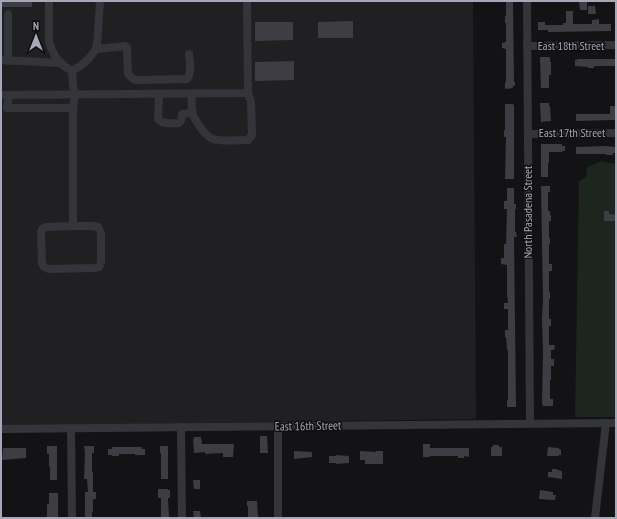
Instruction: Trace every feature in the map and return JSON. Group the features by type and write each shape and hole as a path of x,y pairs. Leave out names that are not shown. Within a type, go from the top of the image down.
{"street":[{"path":"49,1 49,42 56,58 61,64 72,71"},
{"path":"72,71 80,67 88,60 96,49 99,1"},
{"path":"192,94 192,112 199,125 209,136 214,139 248,140 252,135 251,102 248,93 248,1"},
{"name":"North Pasadena Street","path":"527,1 530,423"},
{"path":"8,14 4,60 61,64"},
{"name":"East 18th Street","path":"527,46 616,45"},
{"path":"96,49 127,47 128,74 135,80 188,79 190,73 189,54"},
{"path":"72,71 75,95 73,108 73,226"},
{"path":"73,108 7,108 5,95 248,93"},
{"path":"159,94 158,120 160,122 179,123 181,121 182,114 192,112"},
{"name":"East 17th Street","path":"528,134 616,133"},
{"path":"73,226 98,227 100,233 101,263 98,267 94,268 49,269 44,267 42,263 42,228 73,226"},
{"path":"595,518 606,423"},
{"name":"East 16th Street","path":"1,429 616,423"},
{"path":"278,426 278,518"},
{"path":"181,427 182,518"},
{"path":"71,428 72,518"}],"shaded area":[{"path":"1,1 473,1 476,419 1,426"},
{"path":"602,161 616,164 616,417 575,417 579,181 586,177 587,167"}],"building":[{"path":"1,1 32,1 32,7 1,7"},
{"path":"506,2 513,2 515,86 513,86 513,88 505,89 506,49 502,48 502,43 506,42"},
{"path":"579,2 587,2 587,10 580,10"},
{"path":"588,6 595,6 596,14 588,14"},
{"path":"566,11 573,11 573,24 592,24 592,20 599,19 599,24 611,24 611,31 548,32 548,30 538,30 538,22 545,22 545,25 563,25 563,23 566,23"},
{"path":"353,21 353,38 318,38 318,22"},
{"path":"255,22 293,22 293,40 255,41"},
{"path":"540,57 550,57 551,75 549,75 549,88 541,88"},
{"path":"616,59 616,66 594,66 594,68 588,68 575,66 575,60"},
{"path":"294,61 294,80 255,81 255,62"},
{"path":"540,103 549,103 551,121 541,122"},
{"path":"505,104 513,104 514,106 514,179 505,179"},
{"path":"610,106 615,106 615,120 576,121 576,114 610,114"},
{"path":"541,144 562,144 562,146 565,146 565,151 549,152 548,177 541,177"},
{"path":"576,147 616,147 616,153 613,153 613,155 576,154"},
{"path":"541,186 550,186 550,192 548,192 548,211 550,211 551,215 551,221 549,221 549,264 552,264 552,271 549,271 549,319 551,319 551,326 549,326 549,345 555,345 554,350 551,350 551,359 554,359 554,366 551,366 550,380 550,399 553,399 553,406 543,406 542,404 543,299"},
{"path":"507,188 514,188 514,204 516,204 515,232 517,237 514,237 516,407 507,407 508,350 505,330 508,330 508,309 504,309 504,303 508,303 507,265 501,264 501,258 504,258 504,244 506,244 507,209 504,209 504,201 507,201"},
{"path":"604,211 609,211 609,214 616,215 616,221 604,221"},
{"path":"260,436 267,436 268,453 260,453"},
{"path":"194,437 201,437 202,444 234,444 233,457 223,457 223,453 194,453"},
{"path":"423,444 430,444 430,448 469,448 469,457 423,457"},
{"path":"493,445 499,445 499,447 502,447 502,456 491,456 491,447 493,447"},
{"path":"47,446 57,446 57,480 50,480 49,454 47,454"},
{"path":"84,446 94,446 94,453 92,453 92,472 93,492 96,492 96,499 93,499 92,518 85,518 85,492 88,492 87,479 84,479"},
{"path":"160,446 168,446 168,479 161,479"},
{"path":"112,447 142,447 142,449 145,449 145,455 108,455 108,449 112,449"},
{"path":"548,447 559,448 561,450 561,455 547,456"},
{"path":"3,448 26,448 26,458 2,460"},
{"path":"294,451 312,452 312,457 294,459"},
{"path":"360,451 383,451 383,464 365,464 365,460 360,460"},
{"path":"329,456 349,456 349,463 329,463"},
{"path":"552,469 562,471 562,479 548,477 548,472 552,472"},
{"path":"193,480 200,480 200,489 194,489"},
{"path":"158,489 170,490 170,498 168,498 169,518 161,518 161,498 158,498"},
{"path":"540,490 553,492 553,495 556,495 555,500 539,499"},
{"path":"49,493 58,493 58,518 47,518"},
{"path":"247,501 257,501 258,518 248,518"},
{"path":"193,511 200,511 201,518 194,518"}]}
